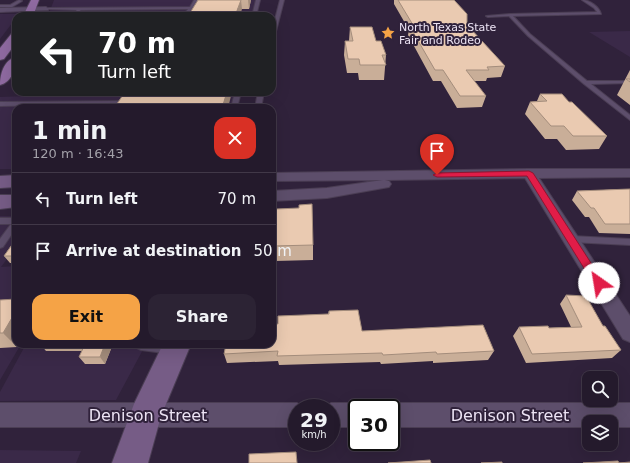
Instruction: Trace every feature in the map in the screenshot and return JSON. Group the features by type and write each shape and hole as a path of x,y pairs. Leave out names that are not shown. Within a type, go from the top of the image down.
{"main road":[{"path":"29,12 35,0"},
{"path":"0,56 12,40"},
{"path":"0,81 12,67"}],"street":[{"path":"32,12 46,8"},
{"path":"0,10 19,12"},
{"path":"529,173 630,333"},
{"path":"276,177 630,173"},
{"path":"276,196 327,193 437,175"},
{"path":"0,182 12,181"},
{"path":"0,202 12,201"},
{"path":"130,463 145,415 176,348"},
{"name":"Denison Street","path":"0,415 288,415"},
{"name":"Denison Street","path":"400,415 630,415"}],"lane":[{"path":"188,12 196,0"},
{"path":"255,12 258,0"},
{"path":"276,23 282,0"},
{"path":"488,16 600,13 595,7 584,0"},
{"path":"0,6 14,2"},
{"path":"46,8 190,8"},
{"path":"75,12 80,8"},
{"path":"510,15 529,35 630,118"},
{"path":"586,83 630,82"},
{"path":"0,104 122,100 120,104"},
{"path":"0,221 12,221"},
{"path":"0,245 12,227"},
{"path":"571,239 630,242"}],"shaded area":[{"path":"54,0 257,0 254,12 50,12"},
{"path":"0,14 12,14 12,23 0,39"},
{"path":"630,31 630,57 589,32"},
{"path":"234,96 232,104 12,104 12,169 0,169 0,97"},
{"path":"0,216 12,216 12,252 1,267 12,266 12,348 19,348 0,380"},
{"path":"24,348 144,348 116,400 0,401 0,392"},
{"path":"0,450 81,451 76,463 0,463"}],"building":[{"path":"198,0 241,0 236,12 190,12"},
{"path":"398,0 454,0 467,14 467,28 470,28 505,66 487,67 489,70 466,70 486,96 460,96 443,70 435,70 409,25 413,25"},
{"path":"350,27 372,27 376,41 381,41 386,55 382,55 386,65 360,65 359,59 348,59 345,41 353,41"},
{"path":"540,94 562,94 607,136 573,136 564,126 551,126 530,102 547,101"},
{"path":"122,96 226,96 223,104 117,104"},
{"path":"630,189 630,224 605,224 594,208 591,208 577,191"},
{"path":"312,204 313,245 276,246 276,209 299,208 299,205"},
{"path":"12,245 12,256 4,256"},
{"path":"566,295 586,296 603,326 605,326 621,350 532,354 519,327 582,327"},
{"path":"12,299 12,318 3,333 0,333 0,300"},
{"path":"358,310 362,331 483,325 494,351 383,355 382,353 277,356 278,351 224,354 225,348 276,348 276,324 278,324 278,316 329,314 329,311"},
{"path":"83,348 103,348 100,357 79,357"},
{"path":"296,452 297,463 249,463 249,454"},
{"path":"430,460 431,463 388,463"},
{"path":"618,461 619,463 583,463"},
{"path":"502,462 502,463 481,463"}],"place":[{"name":"North Texas State Fair and Rodeo","path":"388,33"}],"route":[{"path":"437,175 529,173 599,283"}]}
